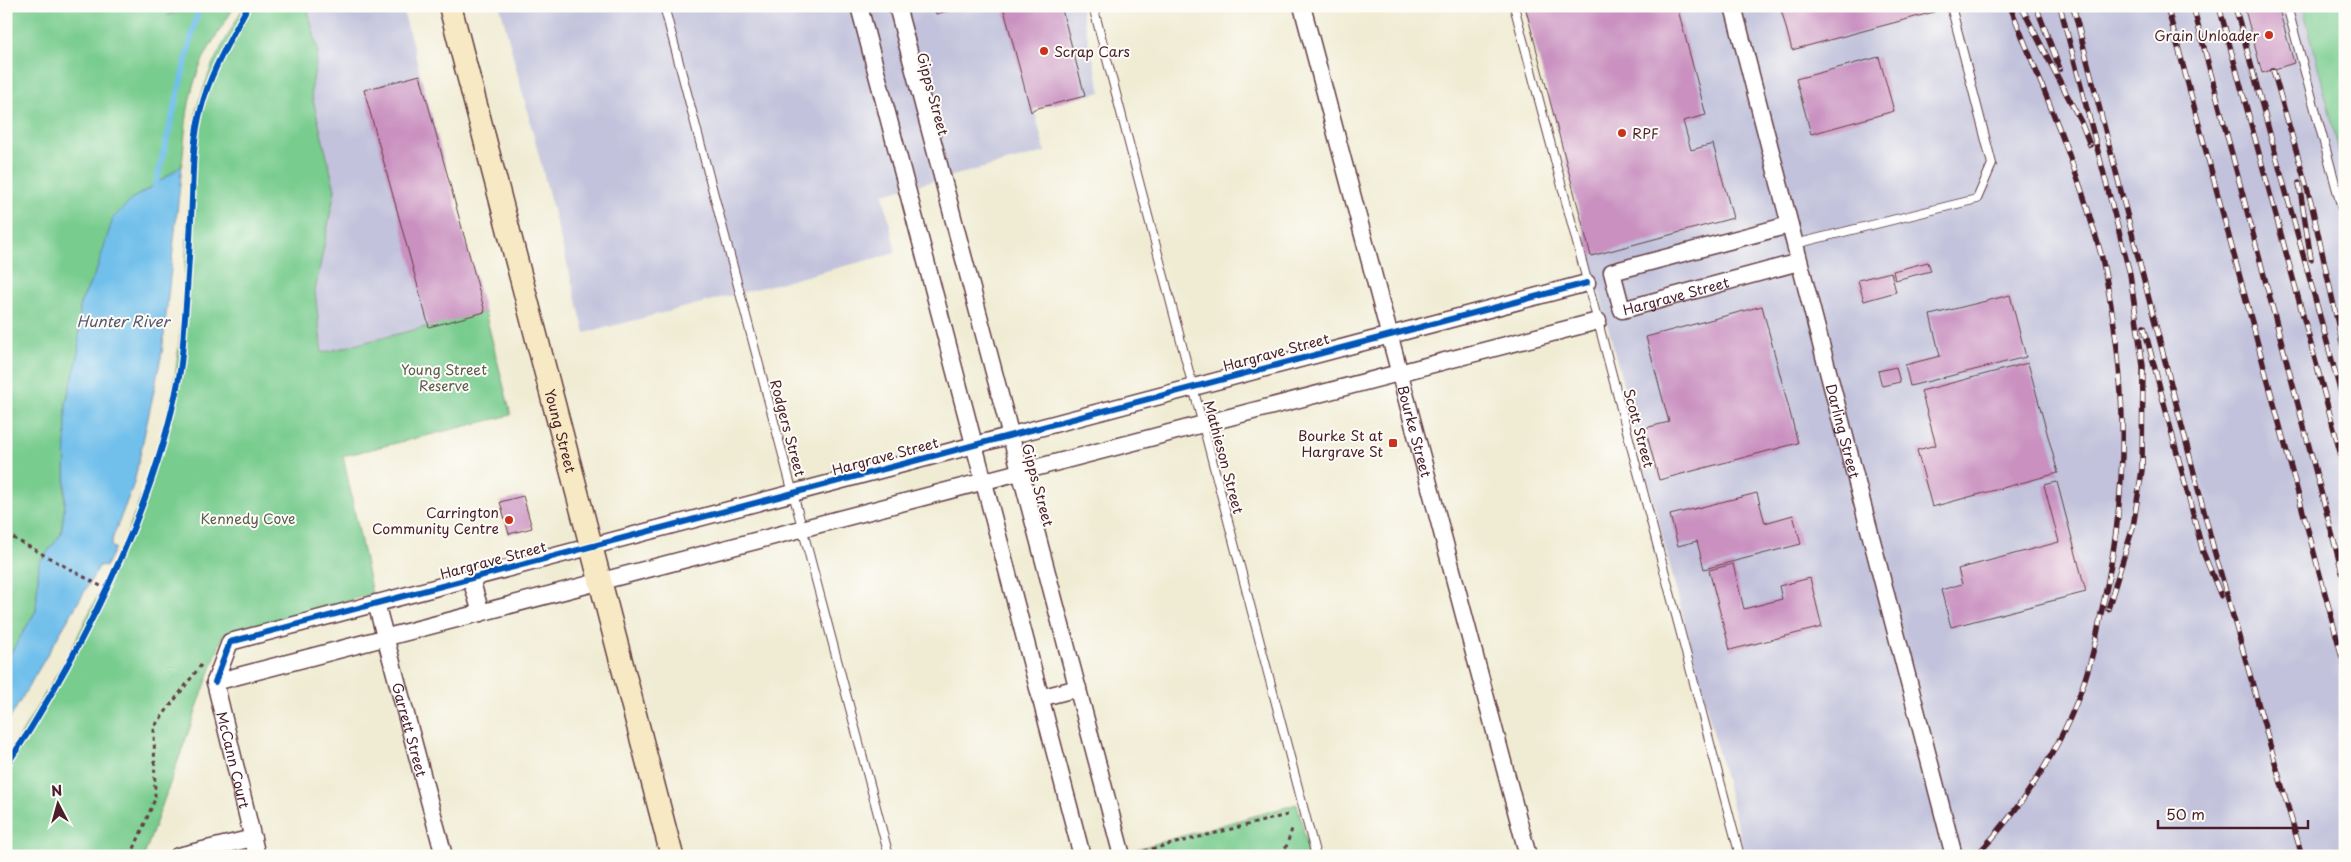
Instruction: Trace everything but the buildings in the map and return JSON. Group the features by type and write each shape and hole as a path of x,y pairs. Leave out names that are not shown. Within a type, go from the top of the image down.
{"main road":[{"name":"Young Street","path":"450,6 672,856"}],"street":[{"path":"859,6 1082,856"},
{"name":"Gipps Street","path":"896,6 1022,472 1122,856"},
{"name":"Bourke Street","path":"1302,6 1528,856"},
{"name":"Darling Street","path":"1733,6 1954,856"},
{"name":"Hargrave Street","path":"1790,225 1612,272 1622,310 1799,262"},
{"name":"Hargrave Street","path":"215,682 230,642 1587,283"},
{"path":"215,682 1598,321"},
{"name":"Hargrave Street","path":"471,579 481,613"},
{"name":"Garrett Street","path":"376,603 444,856"},
{"name":"McCann Court","path":"215,682 257,856"},
{"path":"1040,698 1078,688"},
{"path":"178,856 252,838"}],"lane":[{"name":"Rodgers Street","path":"664,6 889,856"},
{"name":"Mathieson Street","path":"1092,6 1316,856"},
{"name":"Scott Street","path":"1514,6 1740,856"},
{"path":"1795,244 1977,199 1992,164 1951,6"},
{"path":"2287,6 2345,220"}],"path":[{"path":"6,534 106,588"},
{"path":"101,597 110,581"},
{"path":"131,856 155,799 154,726 205,660 224,658"},
{"path":"1148,856 1144,851 1299,812"},
{"path":"1283,856 1296,820"}],"shaded area":[{"path":"307,6 402,6 485,312 322,353 315,291 335,190 311,92 318,51"},
{"path":"500,6 1080,6 1101,92 1034,109 1045,152 883,194 896,253 585,333"},
{"path":"1525,6 2345,6 2345,856 1745,856"}],"green space":[{"path":"6,6 184,6 167,16 198,6 235,6 208,50 196,77 188,110 182,165 155,185 133,198 80,304 78,357 66,403 65,503 61,534 39,563 36,611 6,661"},
{"name":"Kennedy Cove","path":"244,6 307,6 318,51 311,92 335,190 315,291 322,353 485,312 511,415 343,456 372,594 223,635 144,856 6,856 6,759 70,652 123,544 152,469 173,395 182,320 192,150 197,107 213,63"},
{"path":"2303,6 2345,6 2345,175"},
{"path":"1297,804 1310,856 1135,856 1133,850"}],"water":[{"name":"Hunter River","path":"182,165 162,353 134,483 113,537 111,547 115,548 105,567 100,565 6,725 6,661 36,611 39,563 61,534 65,503 66,403 78,357 80,304 97,269 113,218 133,198 155,185"}],"waterway":[{"path":"154,192 199,6"}],"railway":[{"path":"1976,856 2012,814 2044,768 2070,718 2080,692 2093,652 2111,564 2121,477 2121,390 2111,303 2102,258 2070,159 2010,6"},
{"path":"2021,6 2081,122 2090,145"},
{"path":"2036,6 2060,69"},
{"path":"2060,6 2130,274 2143,366 2142,470 2133,527 2108,609"},
{"path":"2073,6 2214,550 2302,856"},
{"path":"2167,6 2345,668"},
{"path":"2193,6 2345,583"},
{"path":"2219,6 2345,470"},
{"path":"2235,6 2345,408"},
{"path":"2273,70 2311,202 2345,356"},
{"path":"2299,183 2311,259"},
{"path":"2144,327 2203,552 2221,596"}],"cycle path":[{"path":"6,766 55,687 100,602 121,558 155,469 169,423 181,365 188,280 194,154 198,120 215,69 248,6"},
{"path":"215,682 230,642 1587,283"}],"place":[{"name":"Grain Unloader","path":"2269,35"},
{"name":"Scrap Cars","path":"1044,51"},
{"name":"RPF","path":"1622,133"},
{"name":"Bourke St at Hargrave St","path":"1393,443"},
{"name":"Carrington Community Centre","path":"509,520"}],"park label":[{"name":"Young Street Reserve","path":"444,378"}]}
